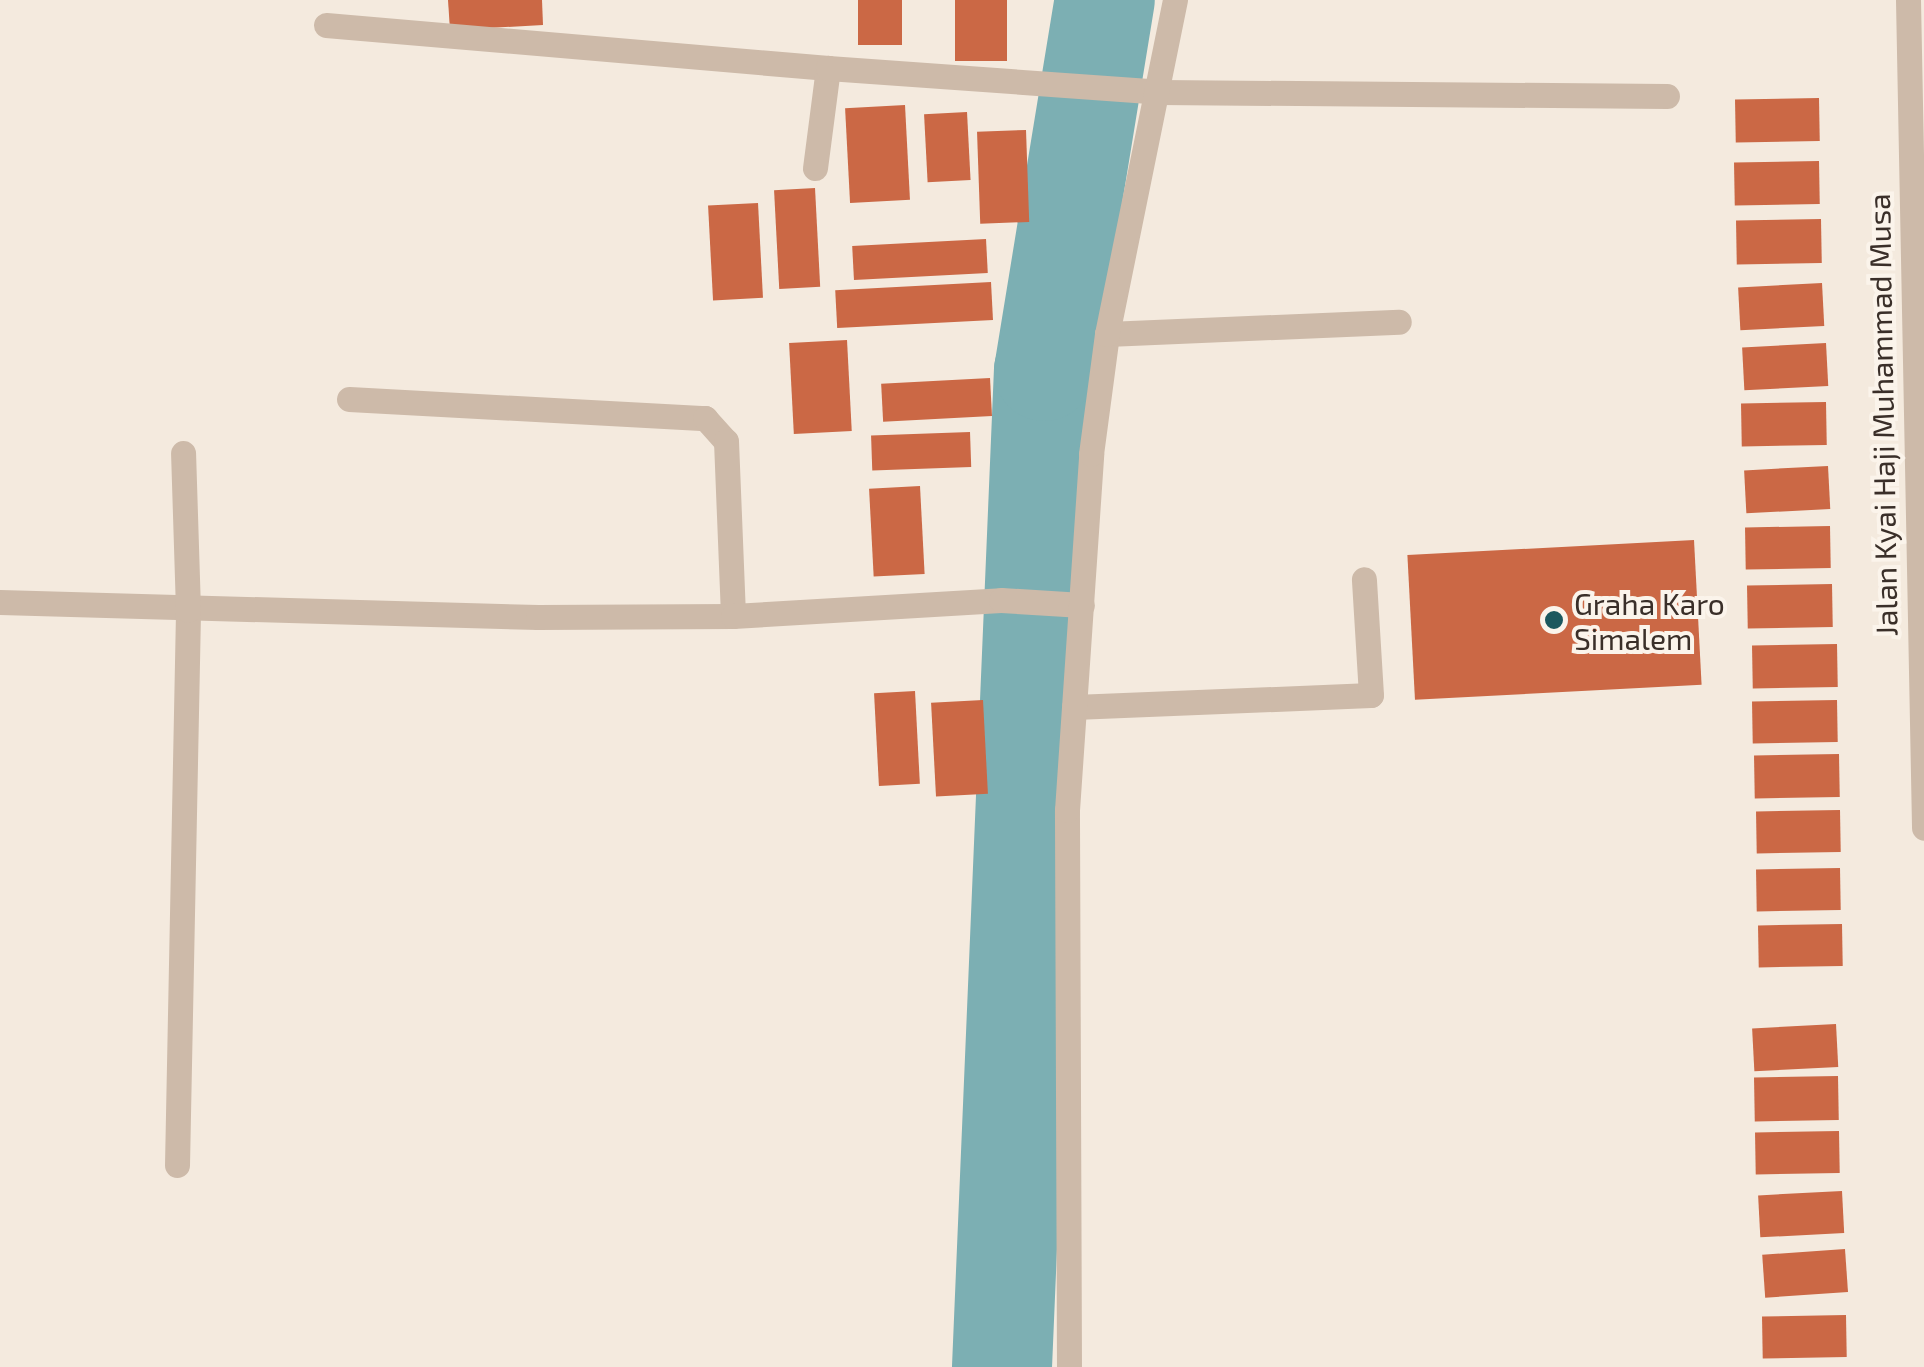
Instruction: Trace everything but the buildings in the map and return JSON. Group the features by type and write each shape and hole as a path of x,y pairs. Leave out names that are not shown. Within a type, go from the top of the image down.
{"street":[{"path":"1069,1367 1067,810 1074,707 1107,334 1159,92 1174,0"},
{"name":"Jalan Kyai Haji Muhammad Musa","path":"1908,0 1924,828"},
{"path":"326,25 1159,92 1667,96"},
{"path":"815,168 828,68"},
{"path":"1107,334 1399,322"},
{"path":"350,399 705,418 726,442 732,616"},
{"path":"177,1165 188,610 183,453"},
{"path":"1074,707 1371,694 1364,579"},
{"path":"0,602 188,610 732,616 1002,600 1082,605"}],"waterway":[{"path":"1002,1367 1044,371 1105,0"}],"place":[{"name":"Graha Karo Simalem","path":"1554,620"}]}
